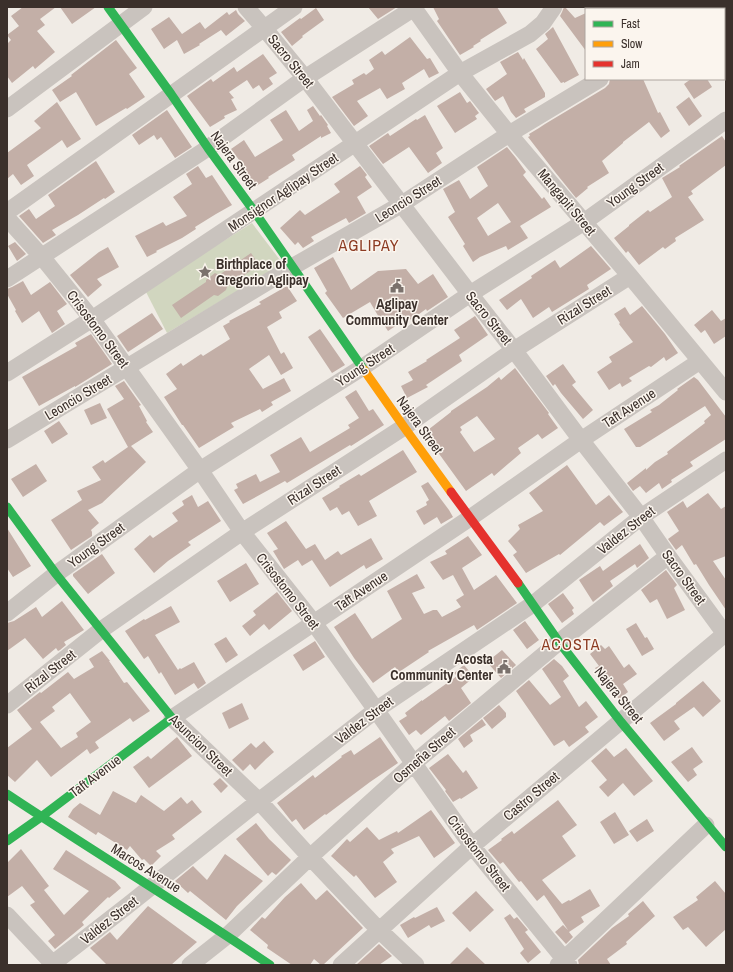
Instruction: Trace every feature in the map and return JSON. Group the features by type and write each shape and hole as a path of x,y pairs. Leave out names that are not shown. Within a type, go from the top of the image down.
{"street":[{"name":"Najera Street","path":"108,7 254,210 404,427 559,642 621,722 726,847"},
{"path":"7,110 144,7"},
{"name":"Sacro Street","path":"246,7 305,78 514,350 641,517 668,556 726,633"},
{"path":"7,212 294,7"},
{"name":"Monsignor Aglipay Street","path":"7,373 92,319 460,73 530,34 543,23 554,7"},
{"path":"7,279 208,148 305,78 414,8"},
{"name":"Mangapit Street","path":"414,8 460,73 509,134 726,392"},
{"name":"Leoncio Street","path":"7,440 292,267 402,204 509,134 598,80"},
{"name":"Young Street","path":"7,613 56,574 200,470 363,367 470,294 584,222 726,120"},
{"name":"Crisostomo Street","path":"7,218 42,257 92,319 200,470 242,532 314,623 472,846 564,963"},
{"name":"Rizal Street","path":"7,705 101,630 242,532 404,427 514,350 630,276"},
{"name":"Taft Avenue","path":"7,841 41,818 172,718 470,518 581,440 700,361"},
{"name":"Valdez Street","path":"52,965 259,800 376,710 533,604 641,517 726,460"},
{"name":"Asuncion Street","path":"7,507 56,574 172,718 259,800 379,930 416,965"},
{"name":"Osmeña Street","path":"190,965 228,935 310,857 414,763 559,642 668,556"},
{"name":"Castro Street","path":"341,965 472,846 726,633"},
{"name":"Marcos Avenue","path":"7,794 41,818 228,935 270,965"},
{"path":"564,963 706,825"},
{"path":"7,915 52,965"}],"green space":[{"path":"252,223 283,264 167,333 145,290"}],"building":[{"path":"23,7 56,7 40,19 45,25 37,31 55,52 35,69 33,66 12,83 7,76 7,44 11,40 7,35 19,26 11,16"},
{"path":"60,7 96,7 72,24"},
{"path":"368,7 397,7 378,19"},
{"path":"433,7 497,7 507,23 480,40 481,41 473,46 474,47 460,55 437,21 439,19"},
{"path":"564,7 575,18 585,13 585,50 560,16"},
{"path":"316,8 324,20 302,36 303,37 292,46 281,32"},
{"path":"236,10 245,21 226,36 221,30 184,54 177,40 164,49 151,29 169,17 182,34 200,22 205,29 227,12 229,15"},
{"path":"553,27 579,75 564,83 561,83 536,49 548,39 545,34"},
{"path":"410,37 427,59 430,58 439,73 429,78 424,69 402,83 405,89 387,99 380,88 357,101 368,116 354,126 332,97 354,84 352,80 364,73 366,75 374,69 369,60 382,51 385,55"},
{"path":"116,40 137,68 129,74 145,97 96,126 76,92 60,102 52,90 72,76 71,75"},
{"path":"518,52 523,60 524,58 545,93 545,97 524,109 526,112 516,118 511,112 503,96 495,101 486,89 507,74 500,62"},
{"path":"263,54 277,73 269,78 273,84 263,91 259,85 253,89 247,80 229,92 234,98 231,99 237,110 224,116 225,118 210,127 187,96 211,79 213,82 234,67 237,72"},
{"path":"610,80 643,80 658,113 660,112 670,131 661,138 649,122 623,142 602,161 609,173 587,187 588,188 576,198 528,137 530,136 529,134 605,88 609,84"},
{"path":"690,80 708,80 712,87 694,99 684,84"},
{"path":"460,92 467,103 470,101 479,113 475,116 477,119 455,133 437,106"},
{"path":"689,97 702,116 689,126 676,107"},
{"path":"57,102 81,139 67,148 62,140 27,165 34,176 21,185 13,174 7,179 7,153 41,128 34,121"},
{"path":"313,106 328,125 327,126 331,133 321,138 321,136 292,155 295,160 253,188 241,171 245,168 231,149 244,140 255,157 283,140 270,120 286,110 299,131 313,121 307,110"},
{"path":"167,110 192,147 175,158 161,137 157,140 154,135 139,145 132,135"},
{"path":"425,115 443,148 436,153 442,163 428,173 409,147 383,164 369,146 388,133 390,136 416,119 417,120"},
{"path":"722,136 726,142 726,165 691,191 693,194 688,197 704,220 675,238 676,241 665,249 663,247 639,265 628,251 626,253 614,238 648,210 650,212 672,197 662,178 680,167 679,166"},
{"path":"507,147 526,172 523,175 542,199 544,197 551,207 520,226 528,238 508,250 506,246 480,257 473,262 463,246 465,244 448,217 455,212 443,189 459,180 470,199 488,186 477,167","holes":["498,203 511,222 488,236 477,218"]},
{"path":"96,161 115,192 52,230 56,235 43,243 19,216 29,209 36,219 55,206 48,195"},
{"path":"198,166 206,178 212,175 232,205 195,227 196,229 182,238 147,257 135,236 163,222 166,226 187,216 173,197 192,184 186,174"},
{"path":"360,166 367,175 365,177 372,187 357,197 366,213 349,223 346,218 311,237 314,241 303,248 298,242 295,245 280,228 300,210 305,215 340,192 334,184"},
{"path":"15,242 26,254 17,261 8,246"},
{"path":"591,246 611,269 587,285 589,289 552,312 549,307 533,318 521,299 507,310 499,300 532,278 531,276 555,260 560,268"},
{"path":"108,247 119,267 97,279 102,285 88,297 70,275 99,252"},
{"path":"251,253 259,265 227,287 226,290 218,296 214,295 181,318 172,305 206,282 206,280 215,273 219,275"},
{"path":"333,257 351,290 378,271 406,269 418,284 433,274 448,297 427,311 426,309 411,320 409,317 388,331 370,302 343,318 325,293 327,291 314,268"},
{"path":"23,281 31,295 50,282 67,304 57,311 65,324 52,333 39,311 22,323 7,294 7,289"},
{"path":"287,286 297,301 279,312 282,318 267,327 281,354 284,352 293,368 281,375 269,355 249,369 263,389 284,378 291,391 271,402 273,405 262,412 260,409 231,423 234,427 199,448 164,397 177,389 166,374 181,363 183,366 201,354 203,356 230,339 223,326 230,322 229,321 261,304 259,302"},
{"path":"642,306 665,334 678,353 666,361 664,357 651,367 649,366 629,378 632,381 622,387 620,383 609,390 597,372 612,362 609,357 633,342 619,324 620,323 614,314 625,307 630,315"},
{"path":"712,310 721,321 726,318 726,336 714,344 705,330 701,333 694,325"},
{"path":"152,313 163,329 128,352 117,336"},
{"path":"475,316 488,335 459,355 462,361 426,385 428,387 407,398 401,386 413,380 408,372 460,338 454,330"},
{"path":"320,329 345,365 332,373 308,337"},
{"path":"91,334 112,364 75,387 39,406 22,377 77,346 75,343"},
{"path":"563,364 576,382 572,385 593,410 583,419 555,384 553,386 546,376"},
{"path":"515,368 549,413 548,414 558,428 542,439 538,434 518,448 521,453 494,476 492,473 466,491 424,433 451,411 487,387 499,377 501,380","holes":["477,416 495,439 474,452 460,432 462,430 460,427"]},
{"path":"694,377 698,380 726,417 726,439 690,462 693,466 671,480 672,482 662,489 659,483 646,493 640,486 633,491 627,483 646,468 646,470 668,454 667,452 705,423 704,421 711,415 705,406 640,447 636,447 624,429 652,412 650,410 659,405 678,390 677,389"},
{"path":"124,381 141,405 139,406 147,421 146,422 153,432 131,446 146,462 102,503 88,510 99,523 91,530 92,536 71,550 51,520 82,500 77,491 101,480 92,467 103,460 105,463 128,447 107,409 124,399 115,386"},
{"path":"356,390 369,411 373,409 384,425 287,483 285,481 243,504 234,490 238,488 236,484 256,474 260,482 280,472 270,455 301,437 310,452 350,428 348,425 359,418 345,397"},
{"path":"100,403 107,418 91,425 84,410"},
{"path":"59,421 68,434 52,444 44,431"},
{"path":"403,450 417,472 369,501 377,516 358,526 349,511 342,515 337,507 330,511 322,498 359,474 361,476"},
{"path":"36,464 47,481 23,497 11,479"},
{"path":"567,465 596,505 609,495 623,512 604,526 600,522 560,555 559,554 526,573 513,555 517,552 508,541 520,529 518,525 543,511 529,493"},
{"path":"428,482 453,517 441,524 437,517 424,525 416,511 427,505 426,502 429,500 421,486"},
{"path":"708,493 721,509 726,506 726,556 713,561 726,580 726,610 696,564 694,565 682,545 676,550 668,539 679,531 667,512 683,501 687,508"},
{"path":"192,495 198,507 208,501 221,521 188,542 191,545 154,573 134,549 150,535 153,538 178,521 172,513 184,505 182,501"},
{"path":"286,521 306,549 315,544 325,560 338,551 341,555 371,538 383,559 366,569 364,565 330,587 312,560 302,566 298,560 284,569 273,551 278,549 267,533"},
{"path":"7,528 31,566 13,577 7,568"},
{"path":"468,536 482,555 462,568 474,590 496,575 517,603 477,630 474,625 428,651 429,652 399,672 395,667 373,683 354,658 334,627 355,613 372,639 402,619 387,591 417,574 425,588 412,593 424,614 437,610 442,617 461,607 456,600 464,595 453,575 443,580 430,562 447,554 445,551"},
{"path":"640,544 649,558 637,568 635,564 610,581 613,586 593,602 579,580 600,566 603,571"},
{"path":"102,554 115,573 88,594 73,574"},
{"path":"246,563 259,584 230,602 217,581"},
{"path":"666,570 677,585 674,588 685,610 667,619 657,599 650,603 641,590"},
{"path":"277,592 292,611 269,630 264,624 250,636 242,626 256,615 253,611"},
{"path":"563,593 574,608 572,610 574,614 562,623 548,604"},
{"path":"62,601 84,630 64,642 66,645 60,650 58,651 56,648 43,659 25,638 7,651 7,623 14,621 36,607 42,617"},
{"path":"171,606 180,622 155,635 178,670 194,662 206,683 198,689 194,683 175,695 161,672 159,674 148,656 144,659 125,631 144,619 145,620"},
{"path":"525,621 539,640 527,649 513,630"},
{"path":"636,623 654,649 642,656 626,629"},
{"path":"226,637 238,655 226,663 214,644"},
{"path":"315,641 325,657 303,671 293,655"},
{"path":"601,645 605,649 609,646 624,668 629,664 637,674 623,684 628,692 619,699 595,668 599,666 590,654"},
{"name":"Acosta Community Center","path":"502,650 516,665 501,678 487,662"},
{"path":"102,651 124,683 127,682 150,711 133,722 130,718 95,742 99,748 90,754 87,749 51,777 37,760 15,782 7,775 7,748 32,729 17,710 68,672 74,679 94,667 89,659","holes":["70,693 91,722 76,733 78,737 61,748 40,722 55,711 52,707"]},
{"path":"554,659 562,666 569,676 563,681 579,707 586,701 598,717 585,727 589,732 569,747 564,740 554,746 516,691 529,680 550,705 561,697 542,669"},
{"path":"464,665 474,677 461,688 471,703 449,721 445,716 421,735 416,730 409,735 399,721 407,716 405,713 457,676 454,673"},
{"path":"703,681 721,701 703,717 694,707 674,721 680,729 664,741 650,723 676,704"},
{"path":"242,703 249,719 229,729 222,713"},
{"path":"499,705 506,713 506,717 492,729 483,718"},
{"path":"482,719 486,725 470,735 473,741 464,748 458,739"},
{"path":"177,737 192,756 149,788 133,767 148,756 151,759"},
{"path":"380,737 398,763 304,830 296,819 292,822 277,803 313,775 315,778 342,757 341,756 351,750 354,755"},
{"path":"264,741 274,752 255,770 250,764 243,771 232,760 251,743 256,748"},
{"path":"692,747 703,762 693,769 697,775 688,782 671,762"},
{"path":"606,748 614,757 626,748 653,781 634,796 623,783 608,797 599,787 607,780 591,761"},
{"path":"448,754 463,773 466,770 478,788 461,799 460,798 453,802 445,791 446,790 429,768"},
{"path":"220,778 228,786 221,793 213,784"},
{"path":"113,791 136,803 141,795 164,811 181,797 187,804 192,800 202,812 172,835 175,839 156,851 161,856 151,866 144,859 142,860 130,846 127,850 98,832 96,835 68,817 73,809 80,803 100,815"},
{"path":"558,800 577,825 562,836 576,856 542,880 562,904 590,889 600,906 581,917 584,922 569,932 573,937 566,944 555,932 563,925 568,930 544,895 537,901 503,862 500,864 488,850 512,831 514,834"},
{"path":"431,810 455,843 434,858 419,836 391,849 394,853 383,862 397,882 375,898 356,875 354,877 331,856 347,839 350,842 367,827 379,840 397,831 398,833"},
{"path":"615,812 629,835 614,844 600,822"},
{"path":"647,819 654,831 637,842 629,831"},
{"path":"256,823 269,839 291,860 276,875 272,872 268,876 236,839"},
{"path":"21,849 49,886 44,890 64,915 89,891 53,869 66,850 115,881 121,888 109,898 108,897 82,922 84,925 55,949 48,941 55,935 30,905 35,902 22,886 7,897 7,863"},
{"path":"225,854 263,881 237,906 226,920 190,891 188,893 175,881 193,866 207,880"},
{"path":"715,881 726,894 726,929 706,947 688,927 683,930 673,917 698,900 696,897"},
{"path":"301,883 316,900 327,890 363,928 323,965 314,959 310,965 292,965 267,948 268,945 250,930 262,917 265,919 285,897"},
{"path":"476,891 494,910 470,932 452,913"},
{"path":"643,901 655,916 626,942 627,944 607,959 611,965 579,965 578,960 612,928 629,916 628,914"},
{"path":"148,906 197,942 171,965 107,965 90,948 110,932 117,940"},
{"path":"437,907 445,921 431,928 429,925 408,938 400,925"},
{"path":"510,914 514,919 517,917 528,930 525,932 541,952 528,963 520,953 524,949 504,918"},
{"path":"379,944 392,956 379,965 356,965"},
{"path":"467,947 486,965 449,965"}],"traffic: fast":[{"path":"108,7 254,211 364,370"},
{"path":"7,507 56,574 172,718 7,841"},
{"path":"518,583 559,642 621,722 726,847"},
{"path":"7,794 270,965"}],"traffic: slow":[{"path":"364,370 451,492"}],"traffic: jam":[{"path":"451,492 518,583"}],"place":[{"name":"Birthplace of Gregorio Aglipay","path":"205,272"},
{"name":"Aglipay Community Center","path":"397,286"},
{"name":"Acosta Community Center","path":"504,667"}],"district":[{"name":"AGLIPAY","path":"369,245"},
{"name":"ACOSTA","path":"571,644"}]}
